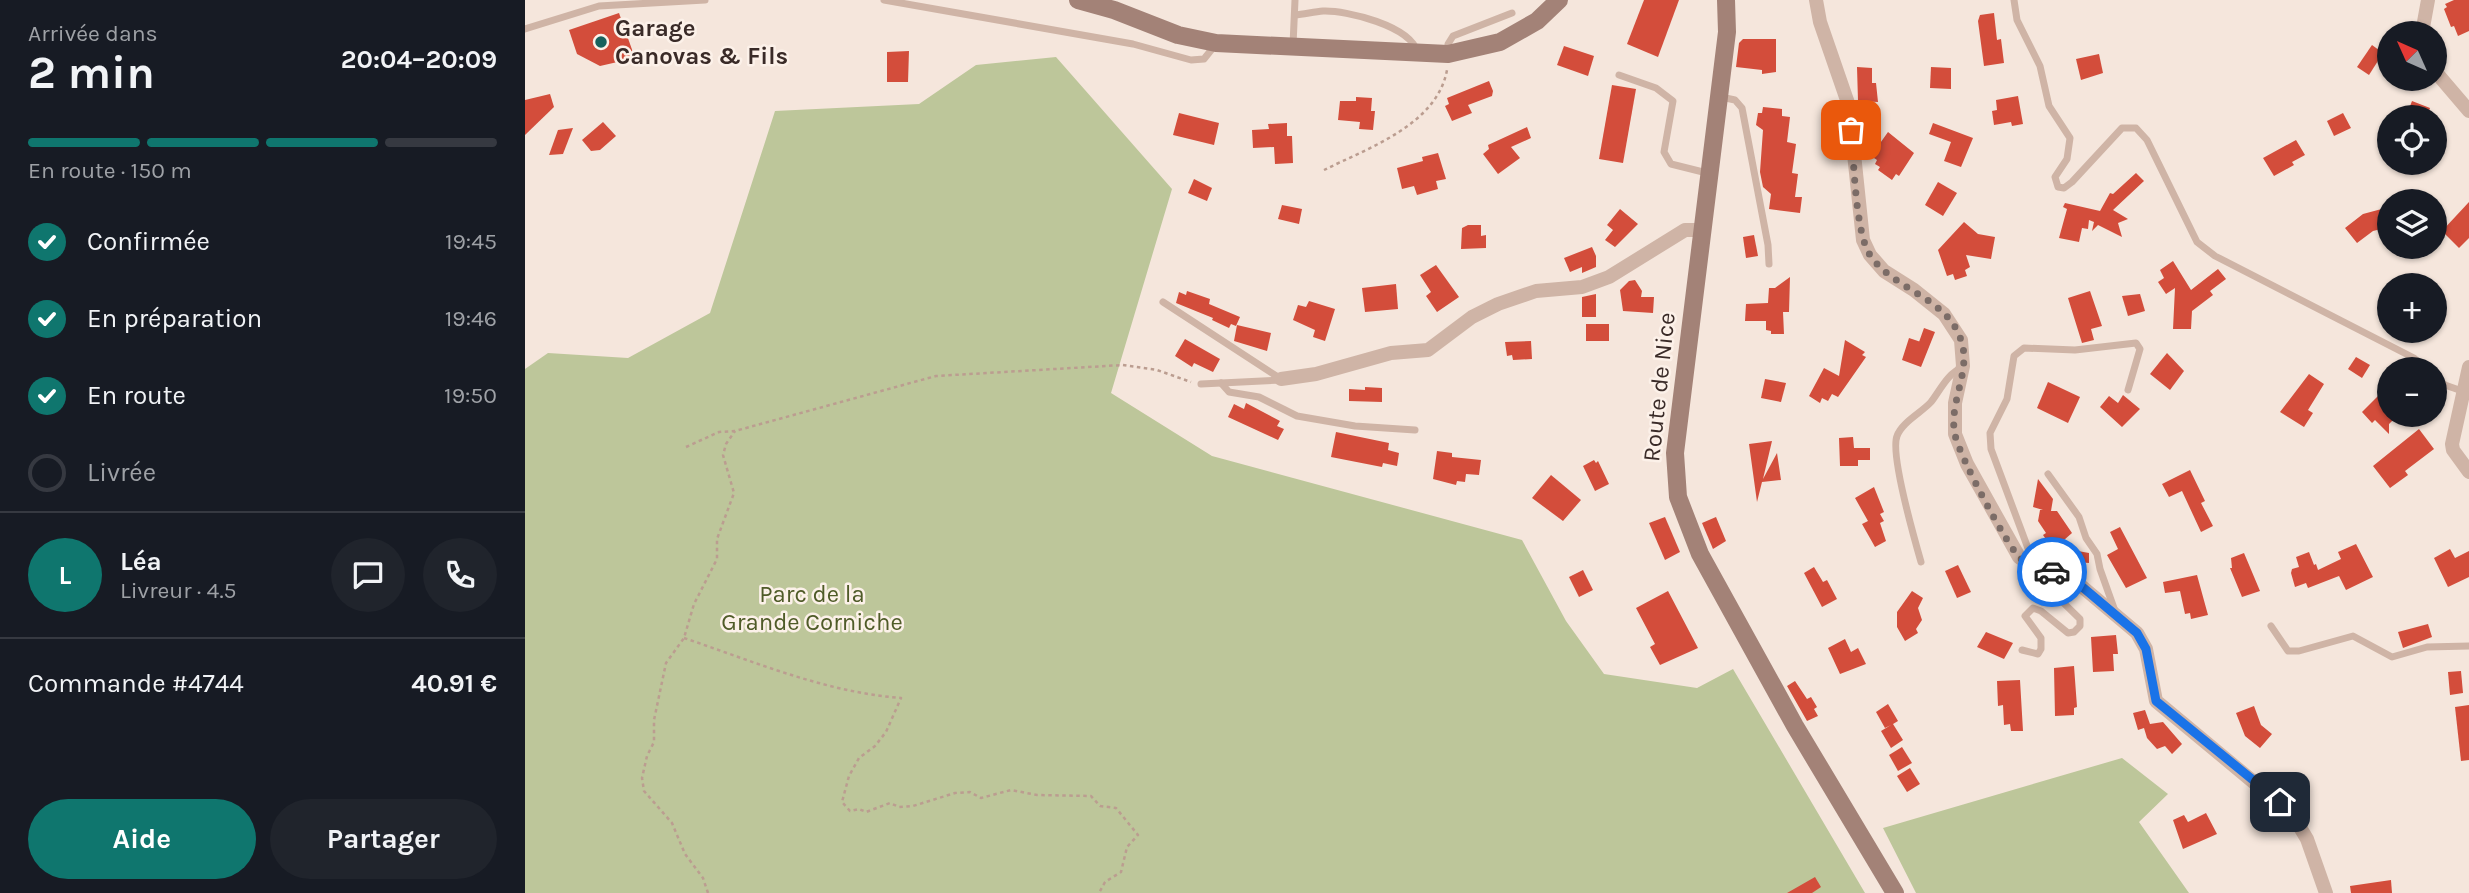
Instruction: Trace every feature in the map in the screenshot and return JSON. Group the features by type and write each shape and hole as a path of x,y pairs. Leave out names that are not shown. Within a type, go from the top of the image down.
{"main road":[{"path":"1079,0 1109,5 1178,35 1216,43 1417,54 1448,54 1500,42 1537,21 1559,0"},
{"name":"Route de Nice","path":"1726,0 1727,32 1707,173 1674,475 1684,520 1700,554 1795,726 1895,893"}],"street":[{"path":"1816,0 1820,22 1849,106 1863,240 1870,255 1884,271 1944,314 1961,340 1963,366 1955,404 1955,434 1966,464 2006,537 2019,557 2033,566 2059,574 2080,585 2137,633 2146,649 2156,701 2280,802 2299,823 2326,893"},
{"path":"2424,21 2428,0"},
{"path":"2447,85 2469,111"},
{"path":"1281,379 1317,374 1391,354 1428,350 1472,317 1498,304 1536,292 1582,287 1609,277 1685,230 1701,230"},
{"path":"2469,367 2452,444 2453,450 2469,472"}],"lane":[{"path":"525,29 599,6 705,0"},
{"path":"884,0 1133,44 1191,60 1204,59 1216,43"},
{"path":"1293,48 1295,0"},
{"path":"2014,0 2017,20 2040,66 2049,106 2070,138 2067,159 2055,177 2058,187 2064,188 2072,182 2122,128 2136,128 2147,139 2197,242 2215,256 2412,357"},
{"path":"1295,15 1325,11 1374,20 1407,36 1415,44 1417,54"},
{"path":"1448,54 1448,44 1453,36 1512,13"},
{"path":"1619,75 1656,88 1673,101 1664,152 1671,164 1707,173"},
{"path":"1717,97 1735,100 1742,108 1768,245 1769,264"},
{"path":"1164,302 1281,379"},
{"path":"2022,650 2038,654 2041,649 2041,638 2025,616 2033,608 2041,611 2068,633 2074,632 2080,626 2080,619 2039,579 1991,449 1990,433 2007,399 2014,356 2024,348 2075,350 2136,344 2140,349 2128,390"},
{"path":"1921,562 1903,492 1895,443 1897,434 1930,403 1953,371 1963,366"},
{"path":"1201,384 1281,379"},
{"path":"1221,383 1229,392 1259,397 1297,416 1355,426 1415,430"},
{"path":"2447,386 2462,391"},
{"path":"2047,474 2079,517 2086,538 2097,554 2116,615"},
{"path":"2271,626 2288,651 2353,636 2392,657 2427,647 2469,646"}],"path":[{"path":"1324,170 1420,118 1446,74 1448,54"},
{"path":"686,447 719,432 735,431 936,376 1123,365 1157,370 1201,384"},
{"path":"708,893 703,878 685,854 672,823 644,790 642,778 647,756 654,742 654,720 666,663 684,638 694,604 717,559 717,539 733,502 734,493 723,456 726,444 735,431"},
{"path":"684,638 815,683 874,696 901,698 886,732 875,746 859,758 849,776 842,802 850,811 859,809 866,812 890,803 899,807 913,806 955,793 970,792 981,798 1011,790 1037,795 1091,796 1100,806 1116,808 1137,835 1128,847 1121,872 1105,883 1098,893"}],"green space":[{"name":"Parc de la Grande Corniche","path":"1056,57 1172,189 1111,393 1212,456 1522,540 1566,621 1604,674 1697,688 1733,669 1865,893 525,893 525,369 548,353 628,358 710,313 775,111 919,104 976,65"},
{"path":"2122,758 2168,794 2139,822 2189,893 1916,893 1883,828"}],"building":[{"path":"1644,0 1679,0 1658,57 1627,44"},
{"path":"2454,0 2469,0 2469,31 2458,36 2444,9 2447,7 2445,4"},
{"name":"Garage Canovas & Fils","path":"619,13 635,58 600,66 577,54 569,30"},
{"path":"1994,13 1997,40 2001,39 2004,63 1984,66 1978,21 1980,15"},
{"path":"1743,39 1776,39 1776,72 1762,74 1762,70 1736,67 1739,43"},
{"path":"2372,45 2377,49 2377,62 2369,75 2357,67"},
{"path":"1564,46 1594,56 1588,76 1557,65"},
{"path":"909,51 908,82 887,82 887,52"},
{"path":"2099,54 2103,73 2081,80 2076,59"},
{"path":"1857,67 1872,68 1872,83 1876,83 1878,102 1858,101"},
{"path":"1931,67 1951,68 1951,89 1930,88"},
{"path":"1489,81 1492,96 1468,105 1472,113 1452,121 1445,106 1449,104 1447,98"},
{"path":"1612,85 1636,89 1623,163 1599,159"},
{"path":"550,94 554,107 525,135 525,100"},
{"path":"2018,96 2023,124 2012,126 2011,122 1994,125 1992,111 1997,110 1996,100"},
{"path":"1356,97 1372,98 1371,111 1375,111 1373,130 1359,129 1360,122 1338,120 1340,101 1356,101"},
{"path":"1763,107 1782,109 1782,116 1790,117 1787,142 1796,144 1792,173 1798,174 1795,197 1802,197 1800,213 1769,209 1771,194 1763,187 1760,172 1763,130 1756,125 1758,113 1762,113"},
{"path":"1179,113 1219,123 1214,145 1173,135"},
{"path":"2343,113 2351,128 2334,136 2327,121"},
{"path":"603,122 616,136 600,150 591,151 582,140"},
{"path":"1287,123 1287,136 1292,136 1293,163 1275,164 1274,147 1253,148 1252,130 1269,129 1268,124"},
{"path":"1933,123 1973,138 1961,167 1944,161 1951,142 1929,134"},
{"path":"1527,127 1531,138 1511,147 1520,158 1498,174 1483,154 1489,149 1488,145"},
{"path":"573,128 563,154 549,155 558,130"},
{"path":"1888,132 1914,153 1899,176 1896,174 1892,180 1878,170 1880,167 1875,164 1877,160 1871,156"},
{"path":"2296,140 2305,155 2292,162 2294,165 2274,176 2263,158"},
{"path":"1438,153 1446,179 1436,181 1438,189 1417,195 1414,186 1402,189 1397,168 1423,161 1422,157"},
{"path":"2136,173 2144,181 2113,210 2128,219 2118,223 2122,237 2098,225 2092,231 2094,222 2089,220 2088,229 2082,228 2079,242 2059,238 2067,209 2063,207 2065,203 2100,211 2110,193 2113,194"},
{"path":"1194,179 1212,188 1207,201 1188,193"},
{"path":"1938,182 1957,193 1943,216 1925,205"},
{"path":"2469,202 2469,238 2459,248 2447,236 2447,226"},
{"path":"1282,205 1302,209 1299,224 1278,219"},
{"path":"1620,209 1638,224 1615,247 1605,240 1613,230 1607,225"},
{"path":"2377,210 2377,230 2357,243 2345,228 2363,214"},
{"path":"1964,222 1978,234 1995,237 1991,259 1966,255 1970,267 1965,270 1967,276 1955,280 1953,274 1947,276 1938,250"},
{"path":"1481,225 1481,236 1486,235 1486,248 1461,249 1462,228"},
{"path":"1754,235 1758,256 1746,258 1743,237"},
{"path":"1592,247 1596,256 1596,267 1582,273 1582,267 1570,272 1564,258"},
{"path":"2173,261 2191,290 2218,269 2226,279 2210,291 2213,295 2192,311 2191,329 2173,329 2175,288 2166,294 2158,282 2164,278 2160,270"},
{"path":"1436,265 1459,297 1437,312 1426,296 1431,292 1420,275"},
{"path":"1790,277 1789,312 1783,312 1784,334 1771,334 1771,331 1766,330 1766,321 1745,321 1746,304 1768,303 1769,288 1775,288"},
{"path":"1635,280 1642,291 1641,297 1654,297 1653,313 1623,311 1620,290 1629,281"},
{"path":"1396,284 1398,309 1365,312 1362,288"},
{"path":"1187,291 1210,299 1209,304 1240,317 1236,326 1231,324 1229,328 1212,320 1213,318 1176,303 1179,292 1186,295"},
{"path":"2090,291 2102,326 2091,329 2094,340 2082,343 2068,298"},
{"path":"1596,294 1596,317 1582,317 1582,297"},
{"path":"2140,294 2145,311 2128,316 2122,296"},
{"path":"1309,301 1335,309 1325,341 1313,337 1315,330 1293,320 1298,305 1306,307"},
{"path":"1586,324 1609,324 1609,341 1586,341"},
{"path":"1237,325 1271,333 1267,351 1234,341"},
{"path":"1924,328 1935,332 1921,367 1902,360 1909,338 1919,341"},
{"path":"1185,339 1220,359 1213,372 1194,363 1192,367 1175,356"},
{"path":"1845,340 1865,352 1862,355 1866,357 1838,397 1832,394 1828,401 1822,398 1820,403 1809,396 1824,368 1839,376"},
{"path":"1531,341 1532,359 1513,360 1512,355 1507,356 1505,342"},
{"path":"2167,353 2184,371 2170,390 2150,374"},
{"path":"2356,357 2370,365 2362,378 2348,369"},
{"path":"2309,374 2324,384 2308,410 2313,413 2304,427 2280,412"},
{"path":"1765,379 1786,383 1781,402 1761,398"},
{"path":"2048,382 2080,397 2068,423 2037,408"},
{"path":"1365,387 1382,388 1382,402 1349,401 1349,389 1365,390"},
{"path":"2123,395 2140,409 2122,427 2100,407 2109,396 2118,403"},
{"path":"2377,397 2377,422 2375,420 2372,423 2362,412"},
{"path":"1246,403 1280,421 1277,426 1284,429 1278,440 1228,417 1234,404 1244,409"},
{"path":"2419,429 2434,449 2405,471 2408,475 2390,488 2373,466"},
{"path":"1336,432 1389,443 1388,450 1399,453 1397,466 1383,463 1382,467 1331,457"},
{"path":"1853,437 1854,448 1870,448 1870,460 1858,460 1858,466 1840,466 1839,438"},
{"path":"1772,441 1763,479 1777,453 1781,480 1762,482 1757,502 1749,444"},
{"path":"1437,451 1452,453 1452,457 1481,460 1479,475 1466,474 1465,482 1457,481 1456,485 1433,479"},
{"path":"1594,460 1596,463 1598,461 1609,484 1595,491 1583,466"},
{"path":"2190,470 2205,501 2201,503 2213,526 2201,532 2182,491 2169,497 2162,484"},
{"path":"1551,475 1581,500 1563,521 1532,498"},
{"path":"2038,479 2053,499 2051,511 2057,511 2072,533 2056,547 2089,553 2089,563 2051,560 2053,549 2043,535 2046,533 2038,521 2040,510 2043,510 2033,507"},
{"path":"1874,487 1884,512 1880,514 1884,521 1880,523 1886,541 1875,547 1862,524 1868,521 1855,498"},
{"path":"1665,517 1680,552 1665,560 1649,523"},
{"path":"1716,517 1726,541 1713,549 1702,523"},
{"path":"2120,527 2147,578 2126,588 2107,555 2118,549 2110,532"},
{"path":"2356,544 2373,577 2346,590 2339,576 2308,588 2306,583 2295,587 2291,573 2292,569 2299,567 2296,557 2309,552 2318,570 2341,559 2338,552"},
{"path":"2450,549 2455,558 2469,551 2469,577 2448,587 2434,558"},
{"path":"2244,553 2260,591 2242,597 2230,568 2231,558"},
{"path":"1958,565 1971,592 1957,598 1945,571"},
{"path":"1814,567 1823,582 1827,580 1837,599 1822,607 1804,573"},
{"path":"1583,570 1593,590 1579,597 1569,577"},
{"path":"2197,575 2208,615 2191,619 2190,613 2185,614 2180,591 2165,593 2163,582"},
{"path":"1668,591 1698,648 1660,665 1650,647 1655,644 1636,608"},
{"path":"1912,591 1923,598 1918,608 1922,620 1916,629 1918,633 1905,641 1897,627 1897,612"},
{"path":"2428,624 2432,637 2403,648 2398,632"},
{"path":"1986,632 2013,643 2004,659 1977,647"},
{"path":"2116,635 2118,654 2113,654 2114,671 2093,672 2091,637"},
{"path":"1845,639 1851,652 1858,648 1866,664 1840,674 1828,648"},
{"path":"2074,666 2077,707 2074,708 2074,715 2055,716 2054,668"},
{"path":"2461,671 2463,693 2450,695 2448,672"},
{"path":"2020,680 2023,731 2011,731 2010,724 2004,725 2003,705 1998,706 1997,681"},
{"path":"1795,681 1807,699 1811,697 1817,707 1814,709 1818,716 1807,721 1787,686"},
{"path":"1888,704 1898,721 1893,724 1903,740 1891,748 1881,731 1891,725 1885,728 1876,712"},
{"path":"2469,705 2469,760 2461,761 2455,707"},
{"path":"2254,706 2261,725 2272,734 2260,748 2245,736 2236,713"},
{"path":"2145,710 2150,724 2163,722 2182,744 2172,754 2165,746 2157,749 2147,738 2144,728 2138,730 2133,713"},
{"path":"1902,747 1912,763 1898,771 1889,755"},
{"path":"1910,768 1920,784 1907,792 1897,776"},
{"path":"2206,813 2217,834 2183,849 2173,820 2184,815 2188,822"},
{"path":"1815,877 1821,887 1812,893 1787,893"},
{"path":"2391,880 2392,893 2351,893 2350,886"}],"way so far":[{"path":"1851,130 1863,240 1870,255 1884,271 1944,314 1961,340 1963,366 1955,404 1955,434 1966,464 2019,557 2036,568 2052,572"}],"place":[{"name":"Garage Canovas & Fils","path":"601,42"}],"route":[{"path":"2052,572 2080,585 2137,633 2146,649 2156,701 2280,802"}]}
